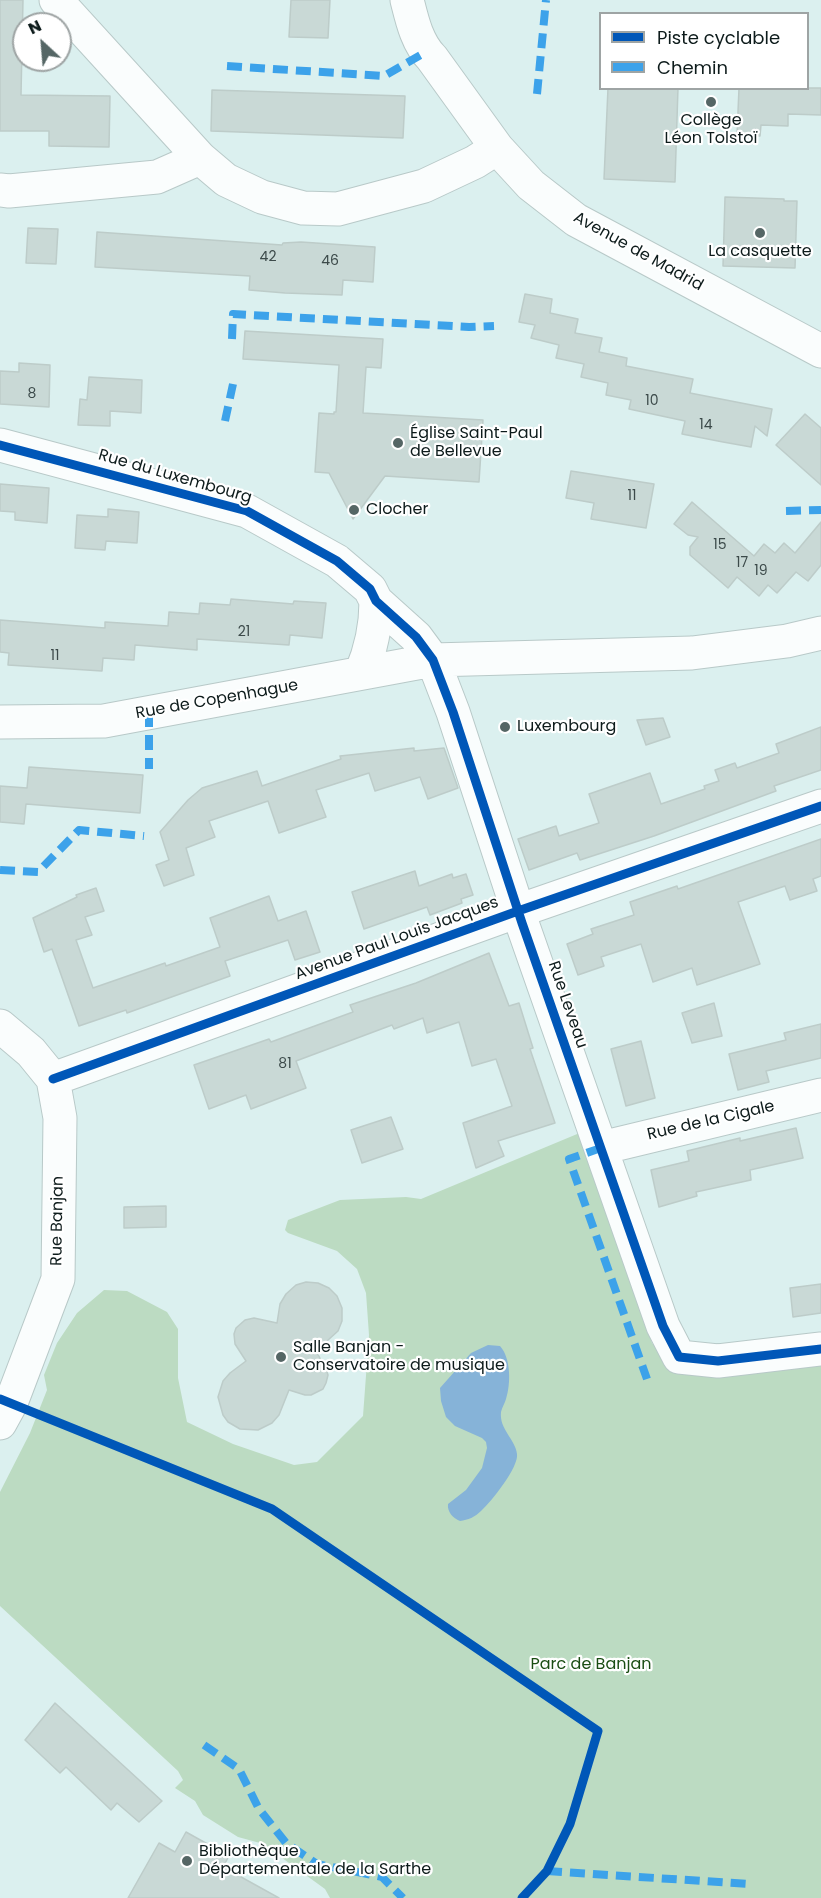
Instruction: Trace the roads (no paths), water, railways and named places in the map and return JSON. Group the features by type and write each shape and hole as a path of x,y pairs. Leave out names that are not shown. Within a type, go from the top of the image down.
{"street":[{"path":"56,0 200,158 226,180 261,197 303,208 338,209 424,186 475,162 497,148"},
{"name":"Avenue de Madrid","path":"407,0 412,22 426,52 497,148 531,185 576,220 821,351"},
{"path":"0,190 157,177 200,158"},
{"name":"Rue du Luxembourg","path":"0,444 247,511 337,561 370,589 376,601 416,637 433,660"},
{"path":"361,674 370,653 376,623 376,601"},
{"path":"433,660 692,652 787,642 821,633"},
{"name":"Rue de Copenhague","path":"0,722 104,721 433,660"},
{"name":"Rue Leveau","path":"433,660 453,712 518,911 663,1326 679,1357 718,1361 821,1349"},
{"name":"Avenue Paul Louis Jacques","path":"53,1079 518,911 821,806"},
{"path":"0,1026 31,1052 53,1079"},
{"name":"Rue Banjan","path":"0,1423 11,1403 58,1279 60,1118 53,1079"},
{"name":"Rue de la Cigale","path":"601,1148 821,1095"}],"water":[{"path":"488,1345 500,1346 508,1364 509,1386 501,1418 517,1454 514,1467 486,1507 474,1517 460,1521 448,1510 448,1504 466,1490 482,1468 487,1448 482,1438 455,1426 446,1417 440,1388 471,1353"}],"place":[{"name":"Collège Léon Tolstoï","path":"711,102"},
{"name":"La casquette","path":"760,233"},
{"name":"Église Saint-Paul de Bellevue","path":"398,443"},
{"name":"Clocher","path":"354,510"},
{"name":"Luxembourg","path":"505,727"},
{"name":"Salle Banjan - Conservatoire de musique","path":"281,1357"},
{"name":"Bibliothèque Départementale de la Sarthe","path":"187,1861"}],"park label":[{"name":"Parc de Banjan","path":"591,1665"}]}
